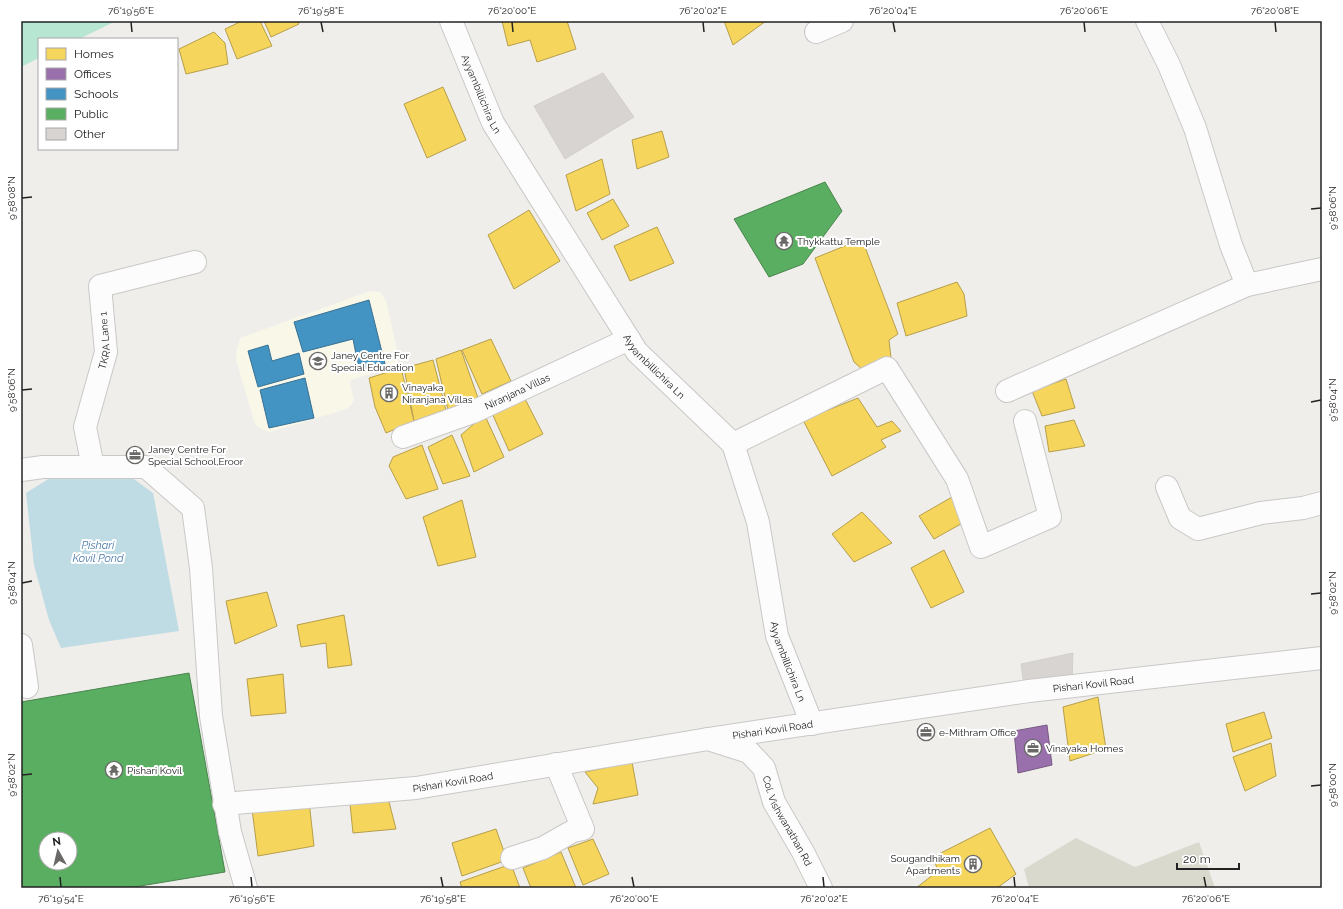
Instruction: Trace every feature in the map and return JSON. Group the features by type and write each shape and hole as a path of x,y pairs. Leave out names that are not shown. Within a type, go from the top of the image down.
{"street":[{"name":"Ayyambillichira Ln","path":"451,21 493,123 637,352 733,444 758,522 777,636 812,724"},
{"path":"816,32 842,21"},
{"path":"1147,21 1169,66 1195,128 1231,245 1247,285"},
{"name":"TKRA Lane 1","path":"92,467 85,427 106,352 100,286 195,262"},
{"path":"1007,391 1247,285 1322,269"},
{"name":"Niranjana Villas","path":"403,437 473,412 629,339"},
{"path":"733,444 887,368 957,479 981,547 1050,517 1026,421"},
{"path":"21,470 43,467 146,467 193,508 201,568 211,716 224,804 230,832 246,888"},
{"path":"1167,487 1180,518 1198,529 1260,513 1303,508 1322,503"},
{"path":"21,645 27,687"},
{"name":"Pishari Kovil Road","path":"224,804 416,788 708,739 1029,691 1322,658"},
{"name":"Col. Vishwanathan Rd","path":"708,739 749,752 764,768 774,802 803,852 821,888"},
{"path":"512,858 543,848 573,831 583,828 556,764"}],"shaded area":[{"name":"Janey Centre For Special Education","path":"370,291 380,292 386,300 399,359 398,365 351,380 350,383 354,400 347,409 270,432 259,428 255,424 236,360 240,338"},
{"path":"1076,838 1135,867 1199,842 1215,888 1029,888 1024,869"}],"green space":[{"path":"21,21 116,21 81,38 38,38 38,58 21,67"}],"water":[{"name":"Pishari Kovil Pond","path":"131,477 153,493 179,631 61,648 49,620 34,565 26,493 50,478"}],"building: Homes":[{"path":"242,21 260,21 272,46 237,59 225,29"},
{"path":"264,21 298,21 299,24 271,37"},
{"path":"502,21 567,21 576,49 537,62 530,40 508,46"},
{"path":"724,21 766,21 733,45"},
{"path":"214,32 225,43 228,64 186,74 179,49"},
{"path":"443,87 466,140 427,158 404,104"},
{"path":"662,131 669,157 637,169 632,140"},
{"path":"602,159 610,194 576,211 566,175"},
{"path":"613,199 629,226 602,240 587,213"},
{"path":"529,210 560,261 514,289 488,235"},
{"path":"657,227 674,263 630,281 614,246"},
{"path":"862,239 898,334 889,340 891,358 863,370 854,362 815,258"},
{"path":"957,282 964,294 967,316 906,336 897,303"},
{"name":"Vinayaka Niranjana Villas","path":"491,339 511,381 482,394 462,350"},
{"name":"Vinayaka Niranjana Villas","path":"461,350 478,398 448,410 436,359"},
{"name":"Vinayaka Niranjana Villas","path":"433,360 446,410 414,421 404,368"},
{"name":"Vinayaka Niranjana Villas","path":"401,368 414,421 386,433 375,407 369,378"},
{"path":"1066,379 1075,408 1042,416 1032,391"},
{"name":"Vinayaka Niranjana Villas","path":"524,397 543,434 509,451 492,413"},
{"path":"858,398 877,427 892,421 901,431 881,440 886,447 832,476 803,420"},
{"name":"Vinayaka Niranjana Villas","path":"486,418 504,457 474,472 461,435 475,423"},
{"path":"1074,420 1085,446 1049,452 1045,426"},
{"path":"452,435 470,476 443,484 428,447"},
{"path":"422,445 438,489 406,499 389,466 393,457"},
{"path":"959,493 968,520 934,539 919,516"},
{"path":"462,500 476,557 438,566 423,517"},
{"path":"862,512 892,543 854,562 832,534"},
{"path":"944,550 964,592 931,608 911,568"},
{"path":"267,592 277,626 235,644 226,601"},
{"path":"344,615 352,665 328,668 326,643 301,647 297,625"},
{"path":"283,674 286,713 251,716 247,679"},
{"path":"1098,697 1106,749 1070,761 1063,707"},
{"path":"1264,712 1272,738 1233,752 1226,724"},
{"path":"1271,743 1276,776 1245,791 1233,757"},
{"path":"632,762 638,795 593,804 598,788 585,772"},
{"path":"388,798 396,829 353,833 350,804"},
{"path":"309,801 314,846 258,856 252,809"},
{"name":"Sougandhikam Apartments","path":"990,828 1016,874 997,888 916,888 938,871 933,857"},
{"path":"496,829 507,860 462,876 452,843"},
{"path":"593,839 609,874 583,885 568,848"},
{"path":"561,852 576,888 531,888 523,868"},
{"path":"511,864 520,888 462,888 460,882"}],"building: Offices":[{"name":"Vinayaka Homes","path":"1047,725 1052,765 1018,773 1014,731"}],"building: Schools":[{"name":"Janey Centre For Special Education","path":"369,300 385,364 359,370 353,339 303,352 294,322"},
{"name":"Janey Centre For Special Education","path":"268,345 272,361 299,353 304,374 258,387 248,351"},
{"name":"Janey Centre For Special Education","path":"305,378 314,418 269,428 260,390"}],"building: Public":[{"name":"Thykkattu Temple","path":"825,182 842,211 803,264 769,277 734,219"},
{"name":"Pishari Kovil","path":"189,673 225,872 128,888 21,888 21,702"}],"building: Other":[{"path":"603,73 634,117 565,159 534,106"},
{"path":"1073,653 1072,682 1024,686 1021,664"}],"place":[{"name":"Thykkattu Temple","path":"784,241"},
{"name":"Janey Centre For Special Education","path":"318,361"},
{"name":"Vinayaka Niranjana Villas","path":"389,393"},
{"name":"Janey Centre For Special School,Eroor","path":"135,455"},
{"name":"e-Mithram Office","path":"926,732"},
{"name":"Vinayaka Homes","path":"1033,748"},
{"name":"Pishari Kovil","path":"114,770"},
{"name":"Sougandhikam Apartments","path":"973,864"}]}
